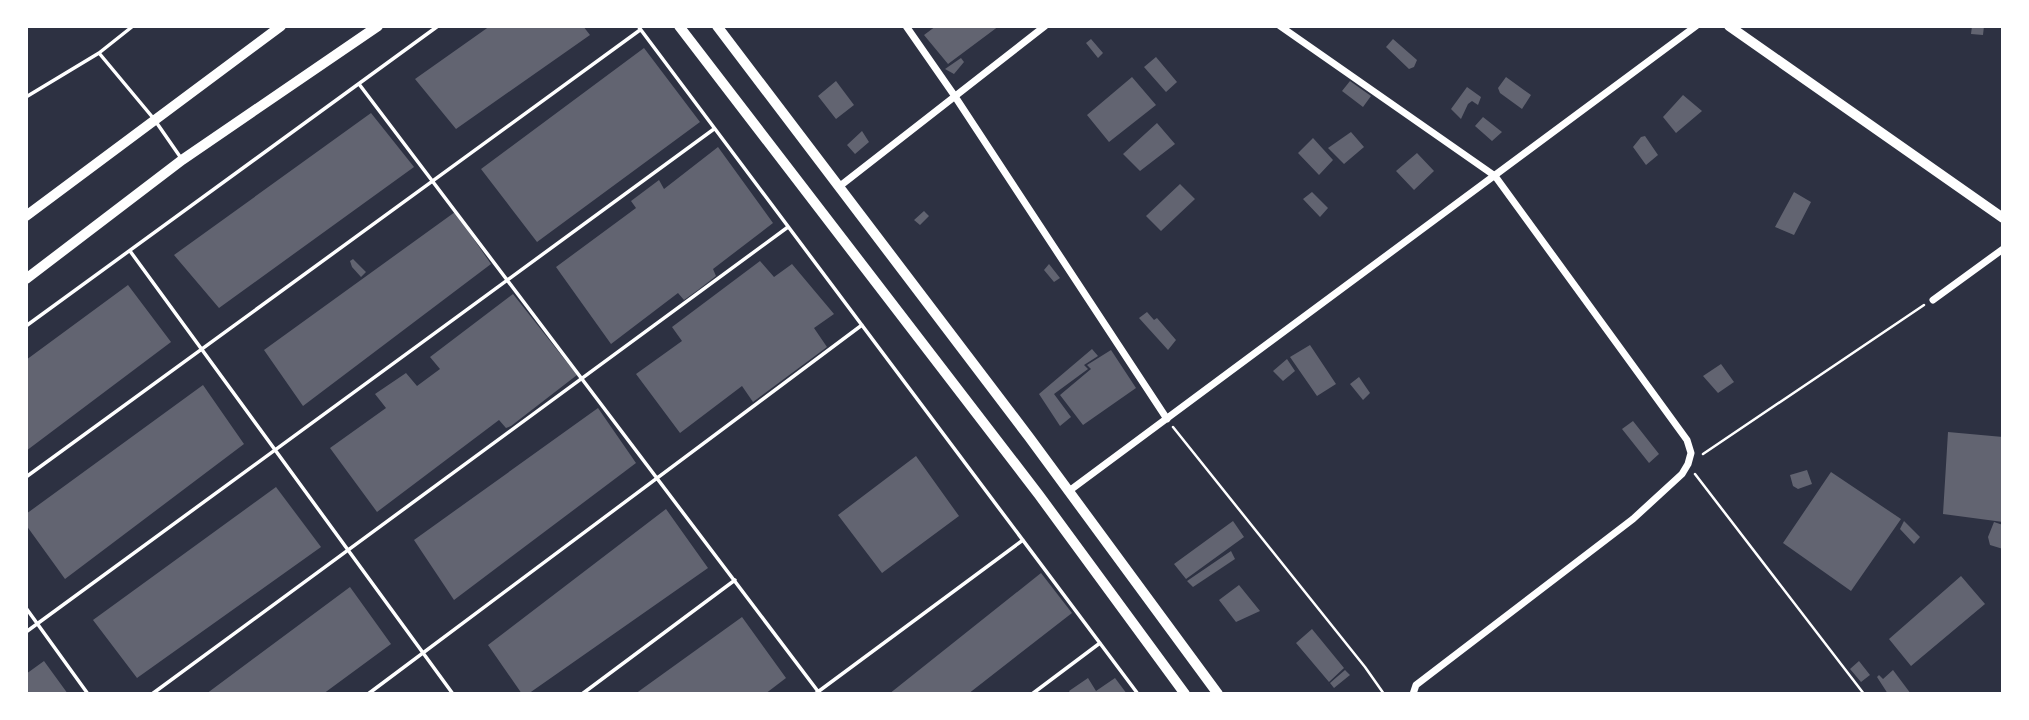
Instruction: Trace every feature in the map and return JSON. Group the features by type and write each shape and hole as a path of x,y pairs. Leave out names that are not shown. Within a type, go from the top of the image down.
{"main road":[{"path":"26,216 281,26"},
{"path":"26,279 182,160 378,26"},
{"path":"679,26 1031,484 1185,694"},
{"path":"717,26 1069,491 1218,694"},
{"path":"1729,26 2003,218"}],"street":[{"path":"906,26 1167,419"},
{"path":"840,186 1045,26"},
{"path":"1280,26 1495,176 1687,440 1691,453 1682,474 1633,519 1416,685 1413,694"},
{"path":"1069,491 1696,26"},
{"path":"1933,300 2003,249"}],"lane":[{"path":"26,97 99,53 133,26"},
{"path":"26,326 438,26"},
{"path":"26,477 639,28 1138,694"},
{"path":"99,53 155,119 182,160"},
{"path":"359,84 818,693 1023,540"},
{"path":"26,632 714,129"},
{"path":"152,694 788,227"},
{"path":"130,251 453,694"},
{"path":"368,694 862,325"},
{"path":"582,694 734,580"},
{"path":"26,608 88,694"},
{"path":"1032,694 1100,643"}],"path":[{"path":"1864,694 1688,464 1933,300"},
{"path":"1167,419 1366,667 1384,694"}],"building":[{"path":"490,26 583,26 590,35 456,129 415,79"},
{"path":"936,26 999,26 948,64 924,35"},
{"path":"1972,26 1984,26 1983,35 1971,34"},
{"path":"1091,39 1103,53 1098,58 1086,43"},
{"path":"1393,39 1417,60 1414,67 1409,69 1386,47"},
{"path":"644,48 700,122 537,242 481,169"},
{"path":"1156,57 1177,82 1166,92 1144,67"},
{"path":"961,58 964,62 954,74 945,69"},
{"path":"1132,77 1156,105 1109,142 1087,115"},
{"path":"1506,77 1531,95 1522,109 1500,93 1498,88"},
{"path":"836,81 854,105 836,119 818,96"},
{"path":"1350,81 1371,96 1363,107 1342,91"},
{"path":"1467,87 1481,97 1478,105 1472,101 1468,104 1461,119 1451,109"},
{"path":"1683,95 1702,111 1676,133 1663,117"},
{"path":"371,113 414,167 219,308 174,255"},
{"path":"1483,117 1502,132 1492,141 1475,126"},
{"path":"1157,123 1175,144 1140,171 1123,154"},
{"path":"862,131 869,142 855,154 847,145"},
{"path":"1351,132 1364,147 1344,164 1328,148"},
{"path":"1645,136 1658,155 1646,165 1633,147"},
{"path":"1313,138 1333,160 1319,175 1298,153"},
{"path":"718,147 773,223 713,269 716,276 698,290 684,300 678,293 611,344 556,267 636,208 631,201 659,180 664,189"},
{"path":"1417,153 1434,171 1414,190 1396,171"},
{"path":"1180,184 1195,199 1161,231 1146,216"},
{"path":"1312,192 1328,208 1320,217 1303,199"},
{"path":"1794,192 1811,202 1794,235 1775,227"},
{"path":"924,211 929,216 920,225 914,220"},
{"path":"455,212 491,264 303,406 264,350"},
{"path":"353,259 366,272 361,277 352,267 350,261"},
{"path":"760,261 774,277 792,264 834,314 814,328 827,347 753,402 742,386 680,433 636,374 682,341 672,327"},
{"path":"1049,264 1060,278 1054,282 1044,270"},
{"path":"128,285 171,342 26,451 26,360"},
{"path":"513,294 577,375 511,426 506,428 499,420 377,512 330,448 386,408 375,394 406,373 417,386 440,369 430,357"},
{"path":"1147,312 1154,320 1157,318 1176,340 1168,350 1139,318"},
{"path":"1310,345 1336,384 1317,396 1290,357"},
{"path":"1092,349 1098,356 1084,365 1088,369 1054,394 1071,417 1060,426 1039,394"},
{"path":"1111,350 1136,388 1083,425 1060,395 1091,369 1087,365"},
{"path":"1287,359 1295,371 1283,381 1273,371"},
{"path":"1721,364 1734,382 1718,393 1703,376"},
{"path":"1359,377 1370,393 1363,400 1350,384"},
{"path":"203,385 244,444 65,579 26,525 26,514"},
{"path":"598,408 636,463 454,600 414,540"},
{"path":"1633,421 1659,454 1649,463 1622,429"},
{"path":"1948,432 2003,437 2003,522 1943,514"},
{"path":"916,456 959,516 882,573 838,515"},
{"path":"1807,470 1812,484 1798,489 1793,486 1790,475"},
{"path":"1831,472 1901,519 1851,591 1783,543"},
{"path":"276,487 321,547 137,678 93,620"},
{"path":"666,509 708,568 528,694 522,694 488,645"},
{"path":"1233,521 1244,537 1186,579 1174,564"},
{"path":"1904,521 1920,537 1914,544 1900,529"},
{"path":"1994,522 2003,525 2003,549 1990,545 1988,537"},
{"path":"1231,551 1235,559 1193,587 1187,581"},
{"path":"1041,573 1072,613 968,694 889,694"},
{"path":"1961,576 1985,604 1911,666 1889,639"},
{"path":"1239,585 1260,611 1236,622 1219,600"},
{"path":"350,587 391,644 323,694 206,694"},
{"path":"742,617 786,678 765,694 635,694"},
{"path":"1312,629 1344,668 1329,682 1296,643"},
{"path":"44,661 68,694 26,694 26,674"},
{"path":"1859,661 1870,675 1861,682 1850,669"},
{"path":"1345,670 1350,675 1334,688 1330,683"},
{"path":"1893,670 1911,694 1888,694 1877,677 1879,675 1883,679"},
{"path":"1088,678 1096,691 1115,678 1127,694 1071,694 1069,691"}]}
